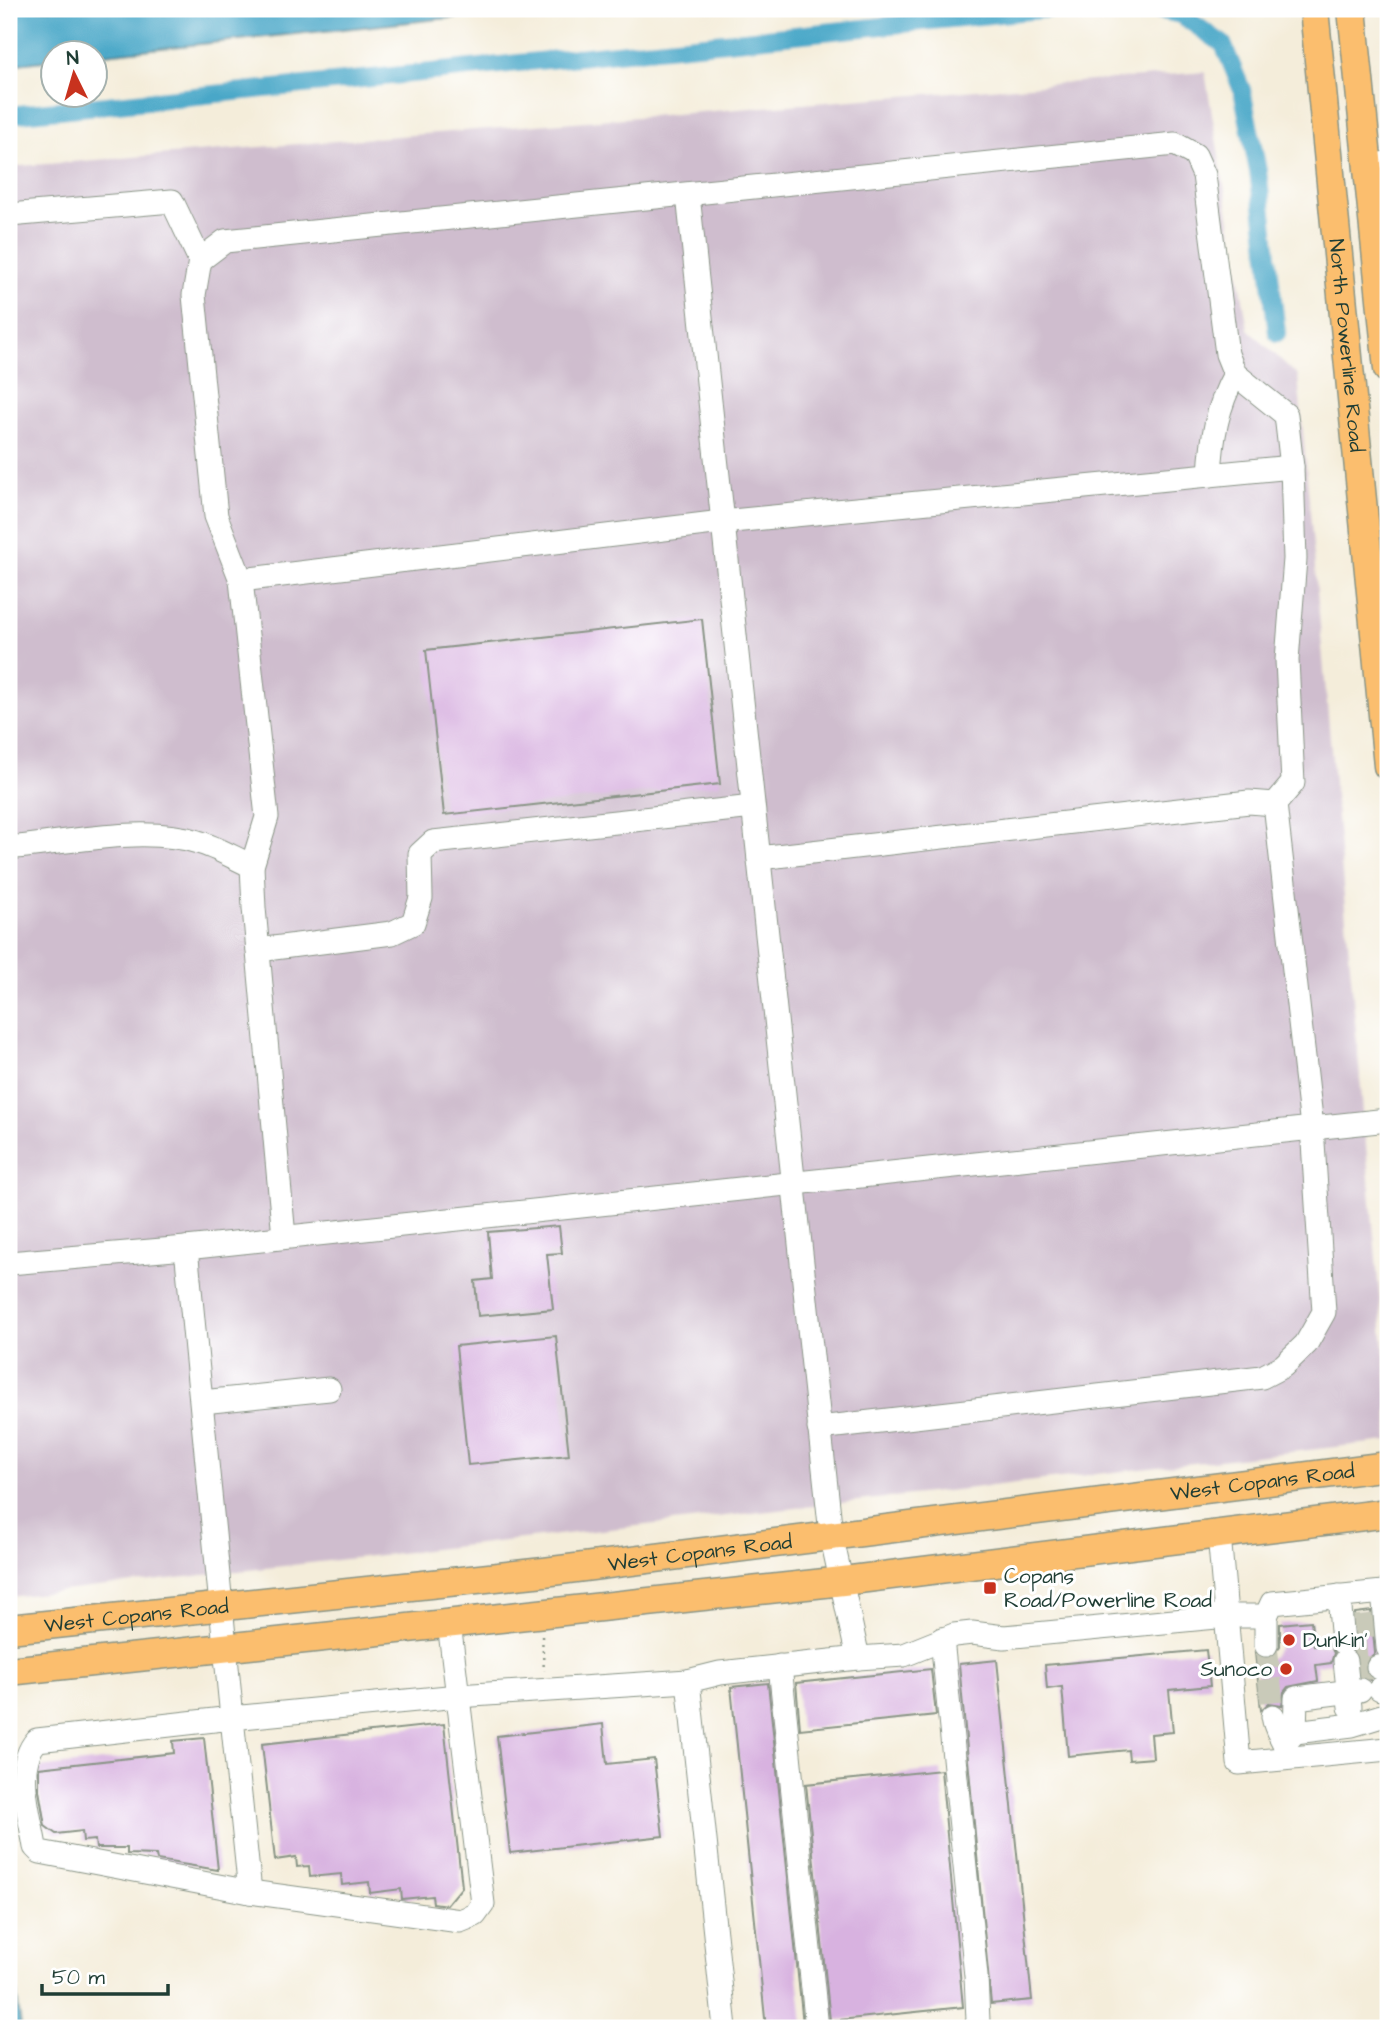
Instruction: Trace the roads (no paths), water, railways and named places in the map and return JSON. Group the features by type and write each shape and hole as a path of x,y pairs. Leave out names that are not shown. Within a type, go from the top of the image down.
{"main road":[{"name":"North Powerline Road","path":"1314,9 1386,707 1388,766"},
{"name":"North Powerline Road","path":"1352,9 1378,165 1375,246 1385,303 1388,369"},
{"path":"1322,89 1343,146 1351,157 1378,165"},
{"path":"1331,169 1357,196 1375,246"},
{"name":"West Copans Road","path":"9,1629 544,1572 1388,1466"},
{"name":"West Copans Road","path":"9,1671 843,1581 1388,1514"}],"lane":[{"path":"200,260 225,241 1175,144 1195,155 1204,175 1227,354 1235,374 1286,415 1292,467 1295,559 1287,660 1293,783 1275,804 1312,1128 1324,1312 1306,1344 1283,1366 1262,1377 819,1428"},
{"path":"688,195 831,1534 858,1658"},
{"path":"9,215 172,201 200,260 194,295 216,516 241,580 267,817 252,866 284,1237"},
{"path":"1210,475 1212,433 1222,397 1235,374"},
{"path":"241,580 722,522 1292,467"},
{"path":"759,858 1249,802 1275,804"},
{"path":"258,950 392,933 413,923 421,898 420,854 433,842 753,807"},
{"path":"9,848 127,837 169,836 198,842 252,866"},
{"path":"9,1263 186,1248 1388,1120"},
{"path":"186,1248 250,1892"},
{"path":"202,1402 329,1389"},
{"path":"1219,1535 1239,1763 1289,1744 1388,1714"},
{"path":"1266,1645 1266,1616 1272,1603 1383,1592 1352,1725 1356,1752"},
{"path":"1339,1596 1367,1658"},
{"path":"449,1623 458,1696 483,1903 475,1915 460,1921 250,1892 46,1855 34,1847 23,1766 28,1751 37,1741 232,1718 458,1696 688,1681 720,1673 904,1655 942,1639 972,1633 1004,1637 1227,1616 1266,1616"},
{"path":"942,1639 976,1976 978,2017 975,2028"},
{"path":"1289,1744 1296,1698 1367,1658"},
{"path":"780,1666 817,2028"},
{"path":"688,1681 725,2028"},
{"path":"1273,1716 1276,1733 1289,1744 1356,1752 1388,1749"}],"water":[{"path":"9,9 535,9 108,54 108,38 38,38 38,62 9,65"},
{"path":"9,1937 21,2028 9,2028"}],"waterway":[{"path":"9,115 1049,9"},
{"path":"1153,9 1181,15 1223,44 1242,90 1258,171 1277,333"}],"tunnel":[{"path":"1354,1627 1374,1625"},
{"path":"1266,1645 1273,1716"},
{"path":"1344,1653 1376,1650"},
{"path":"1358,1669 1378,1667"}],"place":[{"name":"Copans Road/Powerline Road","path":"990,1588"},
{"name":"Dunkin'","path":"1289,1640"},
{"name":"Sunoco","path":"1286,1669"}]}
